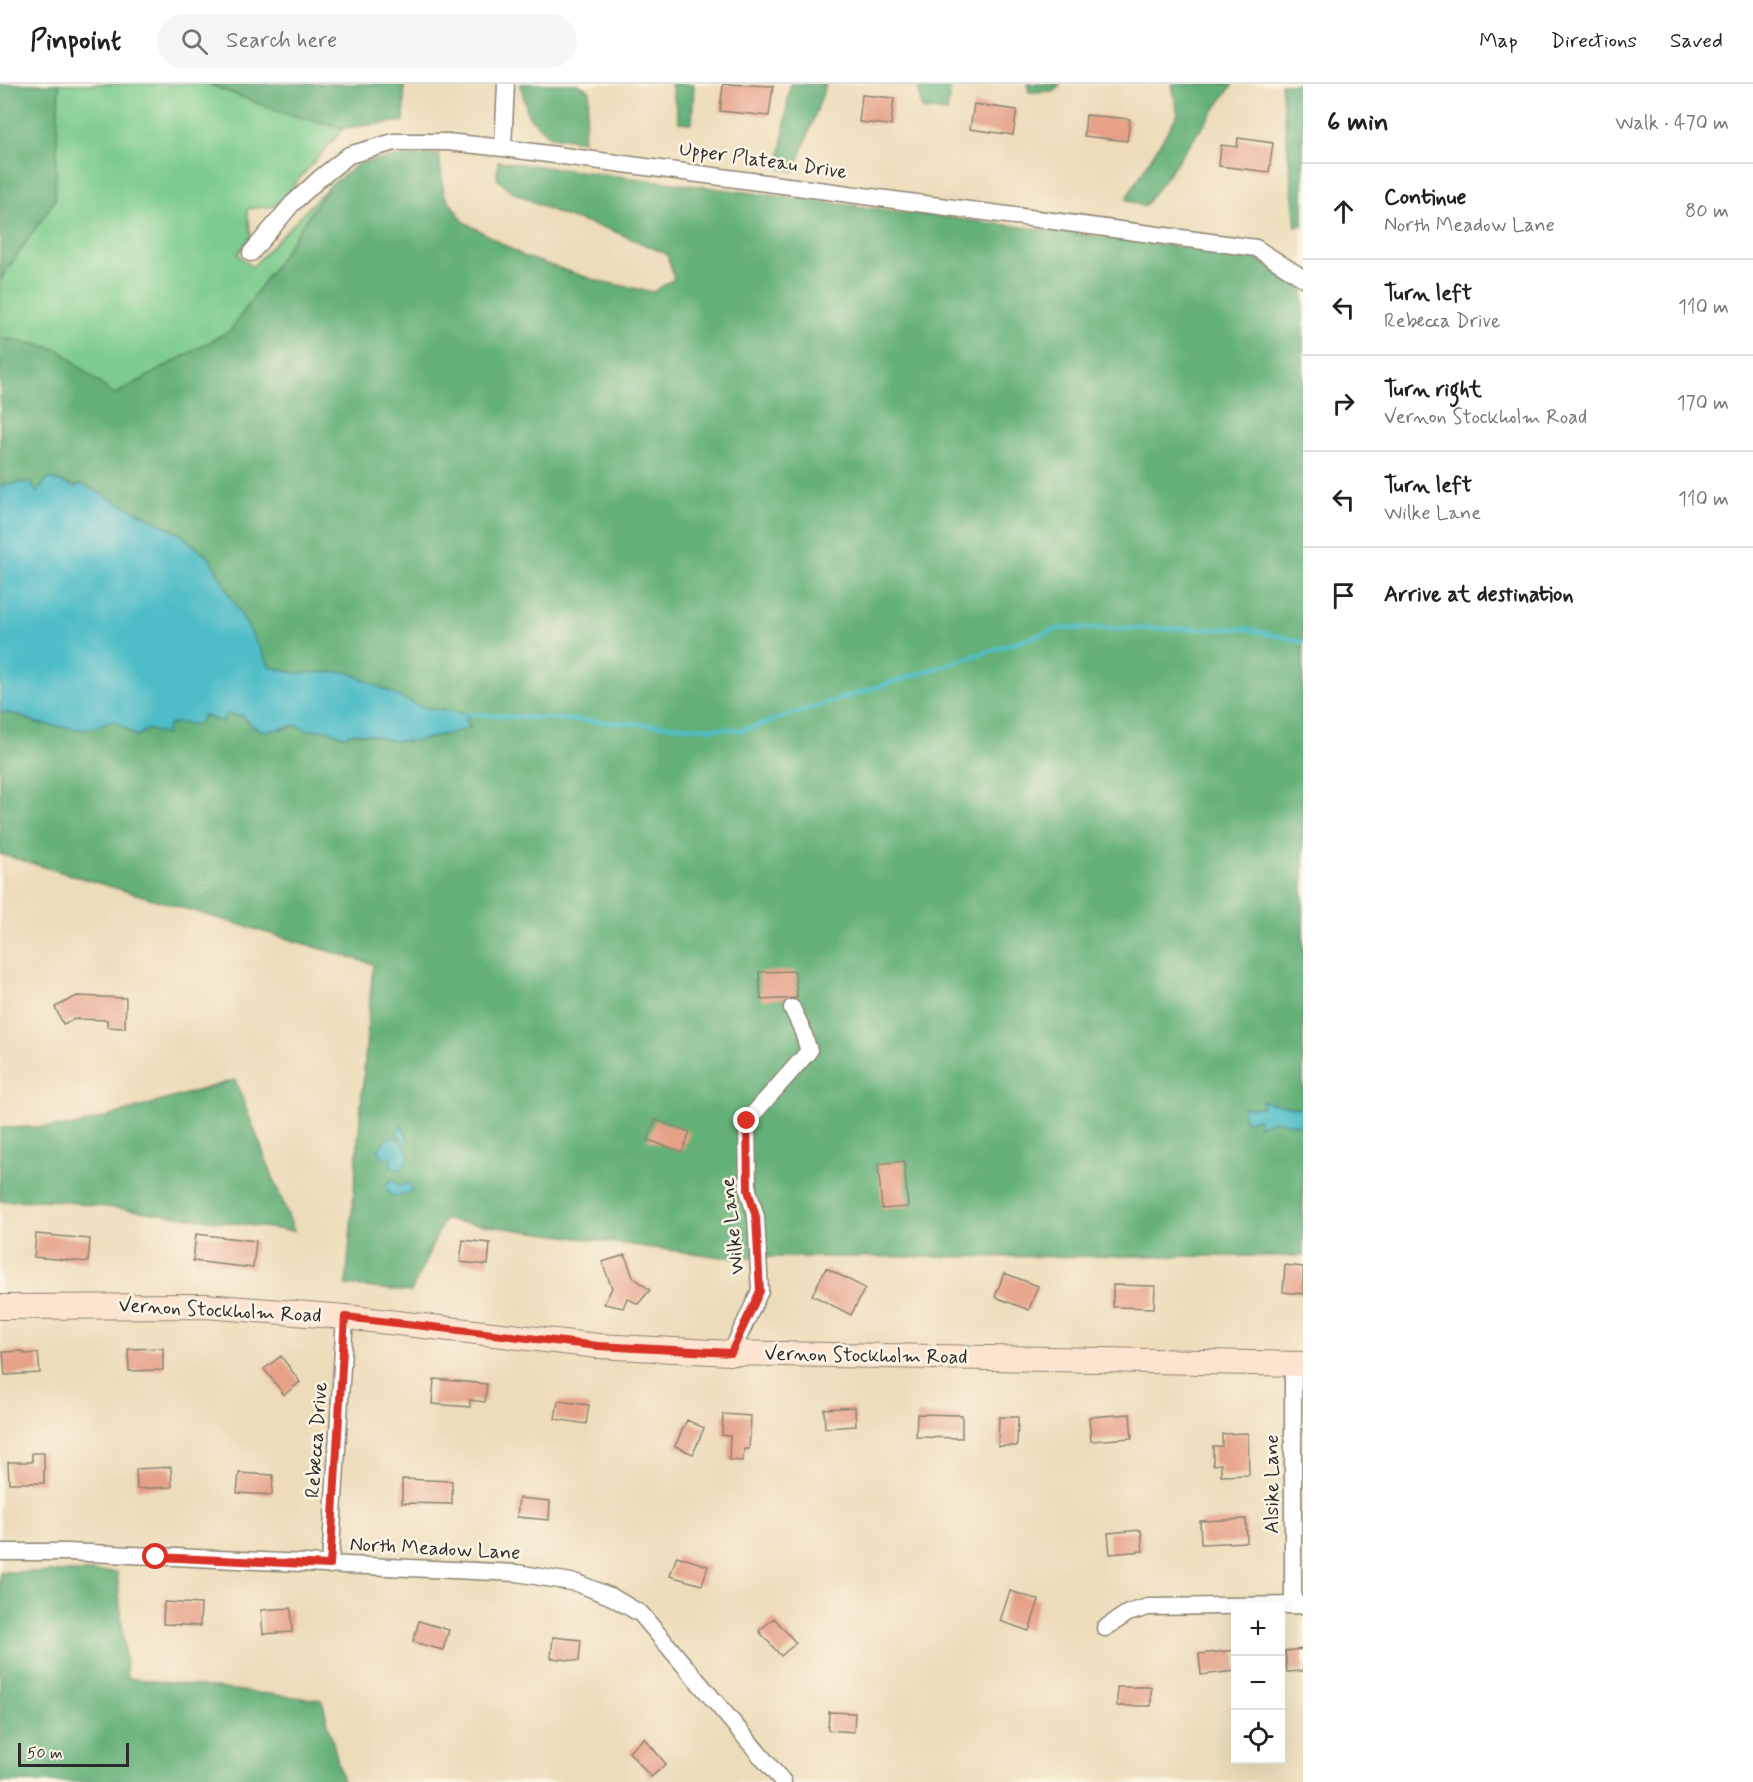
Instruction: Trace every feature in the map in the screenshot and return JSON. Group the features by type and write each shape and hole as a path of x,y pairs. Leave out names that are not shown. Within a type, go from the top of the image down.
{"main road":[{"name":"Vernon Stockholm Road","path":"0,1307 205,1306 345,1317 598,1346 731,1353 1298,1364"}],"street":[{"path":"503,148 506,84"},
{"name":"Upper Plateau Drive","path":"251,254 292,204 350,155 394,142 447,142 1256,248 1303,278"},
{"name":"Wilke Lane","path":"731,1353 760,1291 756,1217 748,1190 747,1121 809,1051 792,1008"},
{"name":"Rebecca Drive","path":"330,1565 345,1317"},
{"name":"Alsike Lane","path":"1298,1364 1298,1605"},
{"name":"North Meadow Lane","path":"0,1552 68,1552 517,1573 577,1583 612,1597 641,1614 783,1782"},
{"path":"1105,1628 1128,1614 1148,1607 1298,1605"}],"green space":[{"path":"0,84 59,84 55,200 0,280"},
{"path":"59,84 208,84 280,112 344,128 275,206 247,209 251,236 238,254 252,267 329,186 231,330 114,396 58,349 0,337 0,280 55,200"},
{"path":"208,84 404,84 404,121 344,128 280,112"},
{"path":"520,84 578,84 590,91 583,141 550,136 529,117"},
{"path":"671,84 694,84 692,123 679,122"},
{"path":"790,84 826,84 795,171 779,169"},
{"path":"918,84 951,84 947,112 922,109"},
{"path":"1027,84 1060,84 1055,91 1029,92"},
{"path":"1172,84 1233,84 1144,207 1126,199 1178,114"},
{"path":"1281,84 1303,84 1303,224 1296,227"},
{"path":"439,155 444,194 464,222 525,257 598,281 653,292 674,279 667,254 611,230 564,216 513,192 497,179 498,161 1253,256 1303,289 1303,1256 722,1257 444,1220 411,1292 346,1285 373,964 0,854 0,712 18,715 37,723 86,730 114,720 148,729 168,726 172,723 199,724 203,715 222,722 226,714 243,716 281,730 296,725 308,730 328,730 343,736 356,733 392,741 417,741 470,727 466,722 468,714 421,707 348,673 295,673 270,667 210,559 179,533 82,484 75,487 48,478 37,494 30,482 0,485 0,337 58,349 114,395 231,330 329,186 360,163 399,156"},
{"path":"235,1080 294,1231 52,1200 0,1201 0,1128 75,1126"},
{"path":"0,1572 117,1572 127,1678 322,1700 343,1782 0,1782"}],"water":[{"path":"48,478 75,487 82,484 179,533 210,559 270,667 295,673 348,672 421,707 469,714 466,722 470,727 416,741 392,741 356,733 343,736 328,730 308,730 296,725 268,731 261,730 255,728 243,716 226,714 222,722 203,715 199,724 173,723 168,726 166,735 148,729 137,736 114,720 86,730 37,723 18,715 0,712 0,485 30,482 37,493"},
{"path":"1262,1101 1303,1109 1303,1126 1273,1120 1258,1126 1259,1119 1245,1121 1243,1108 1263,1107"},
{"path":"400,1124 409,1139 407,1143 402,1142 410,1156 400,1170 390,1166 392,1159 383,1157 378,1150 387,1138 393,1137 401,1141 402,1139 396,1134"},
{"path":"394,1180 401,1186 411,1184 412,1190 400,1196 392,1195 386,1185 389,1181"}],"building":[{"path":"723,84 773,86 769,116 720,111"},
{"path":"862,95 894,98 891,125 859,122"},
{"path":"974,104 1017,110 1013,135 970,129"},
{"path":"1086,115 1130,119 1127,141 1084,136"},
{"path":"1238,138 1273,143 1269,172 1219,166 1221,145 1237,147"},
{"path":"795,971 797,998 761,1000 759,972"},
{"path":"77,996 126,998 125,1028 107,1027 107,1020 74,1019 63,1024 55,1007"},
{"path":"655,1120 690,1132 682,1152 648,1140"},
{"path":"904,1161 908,1207 882,1209 878,1164"},
{"path":"36,1234 90,1239 88,1262 34,1257"},
{"path":"196,1234 256,1241 253,1268 193,1261"},
{"path":"463,1240 490,1243 488,1265 460,1262"},
{"path":"625,1255 633,1277 650,1290 638,1304 627,1298 623,1308 604,1304 612,1288 602,1262"},
{"path":"1285,1265 1303,1267 1303,1294 1283,1292"},
{"path":"826,1268 865,1288 851,1315 812,1295"},
{"path":"1004,1273 1038,1286 1029,1310 995,1297"},
{"path":"1113,1285 1155,1286 1154,1308 1113,1307"},
{"path":"163,1348 163,1370 129,1371 128,1349"},
{"path":"24,1351 24,1354 38,1353 40,1373 5,1375 3,1352"},
{"path":"281,1356 300,1382 284,1395 264,1369"},
{"path":"434,1379 487,1384 485,1402 470,1400 470,1407 432,1404"},
{"path":"558,1401 589,1405 586,1424 555,1419"},
{"path":"855,1407 856,1426 825,1428 824,1409"},
{"path":"723,1414 751,1416 749,1449 744,1449 743,1461 729,1460 730,1436 722,1435"},
{"path":"917,1414 962,1415 962,1438 916,1437"},
{"path":"1130,1414 1132,1438 1091,1441 1089,1417"},
{"path":"999,1417 1018,1417 1017,1446 998,1446"},
{"path":"687,1420 704,1428 693,1454 675,1446"},
{"path":"1248,1433 1249,1475 1221,1476 1221,1464 1213,1465 1213,1446 1222,1446 1222,1434"},
{"path":"32,1453 44,1453 44,1483 9,1483 8,1462 32,1462"},
{"path":"171,1467 172,1487 137,1489 136,1469"},
{"path":"239,1473 273,1475 272,1495 237,1493"},
{"path":"402,1479 452,1481 452,1504 402,1503"},
{"path":"519,1498 550,1501 549,1520 517,1517"},
{"path":"1246,1519 1247,1542 1201,1544 1200,1521"},
{"path":"1141,1530 1143,1551 1110,1554 1108,1533"},
{"path":"677,1556 708,1566 702,1585 670,1576"},
{"path":"1010,1591 1039,1600 1029,1631 1000,1621"},
{"path":"164,1602 201,1604 200,1626 163,1624"},
{"path":"291,1608 292,1632 263,1634 261,1610"},
{"path":"774,1618 796,1643 781,1656 759,1631"},
{"path":"419,1621 449,1630 443,1650 413,1642"},
{"path":"553,1637 581,1640 579,1661 551,1658"},
{"path":"1303,1649 1303,1671 1287,1672 1285,1651"},
{"path":"1231,1651 1231,1672 1201,1675 1199,1654"},
{"path":"1117,1687 1151,1687 1151,1706 1117,1706"},
{"path":"829,1712 855,1713 854,1732 828,1730"},
{"path":"644,1738 666,1764 651,1777 629,1752"}],"waterway":[{"path":"469,714 743,730 1061,628 1246,629 1303,642"}],"route":[{"path":"156,1557 330,1565 345,1317 598,1346 731,1353 760,1291 756,1217 748,1190 747,1121"}]}
